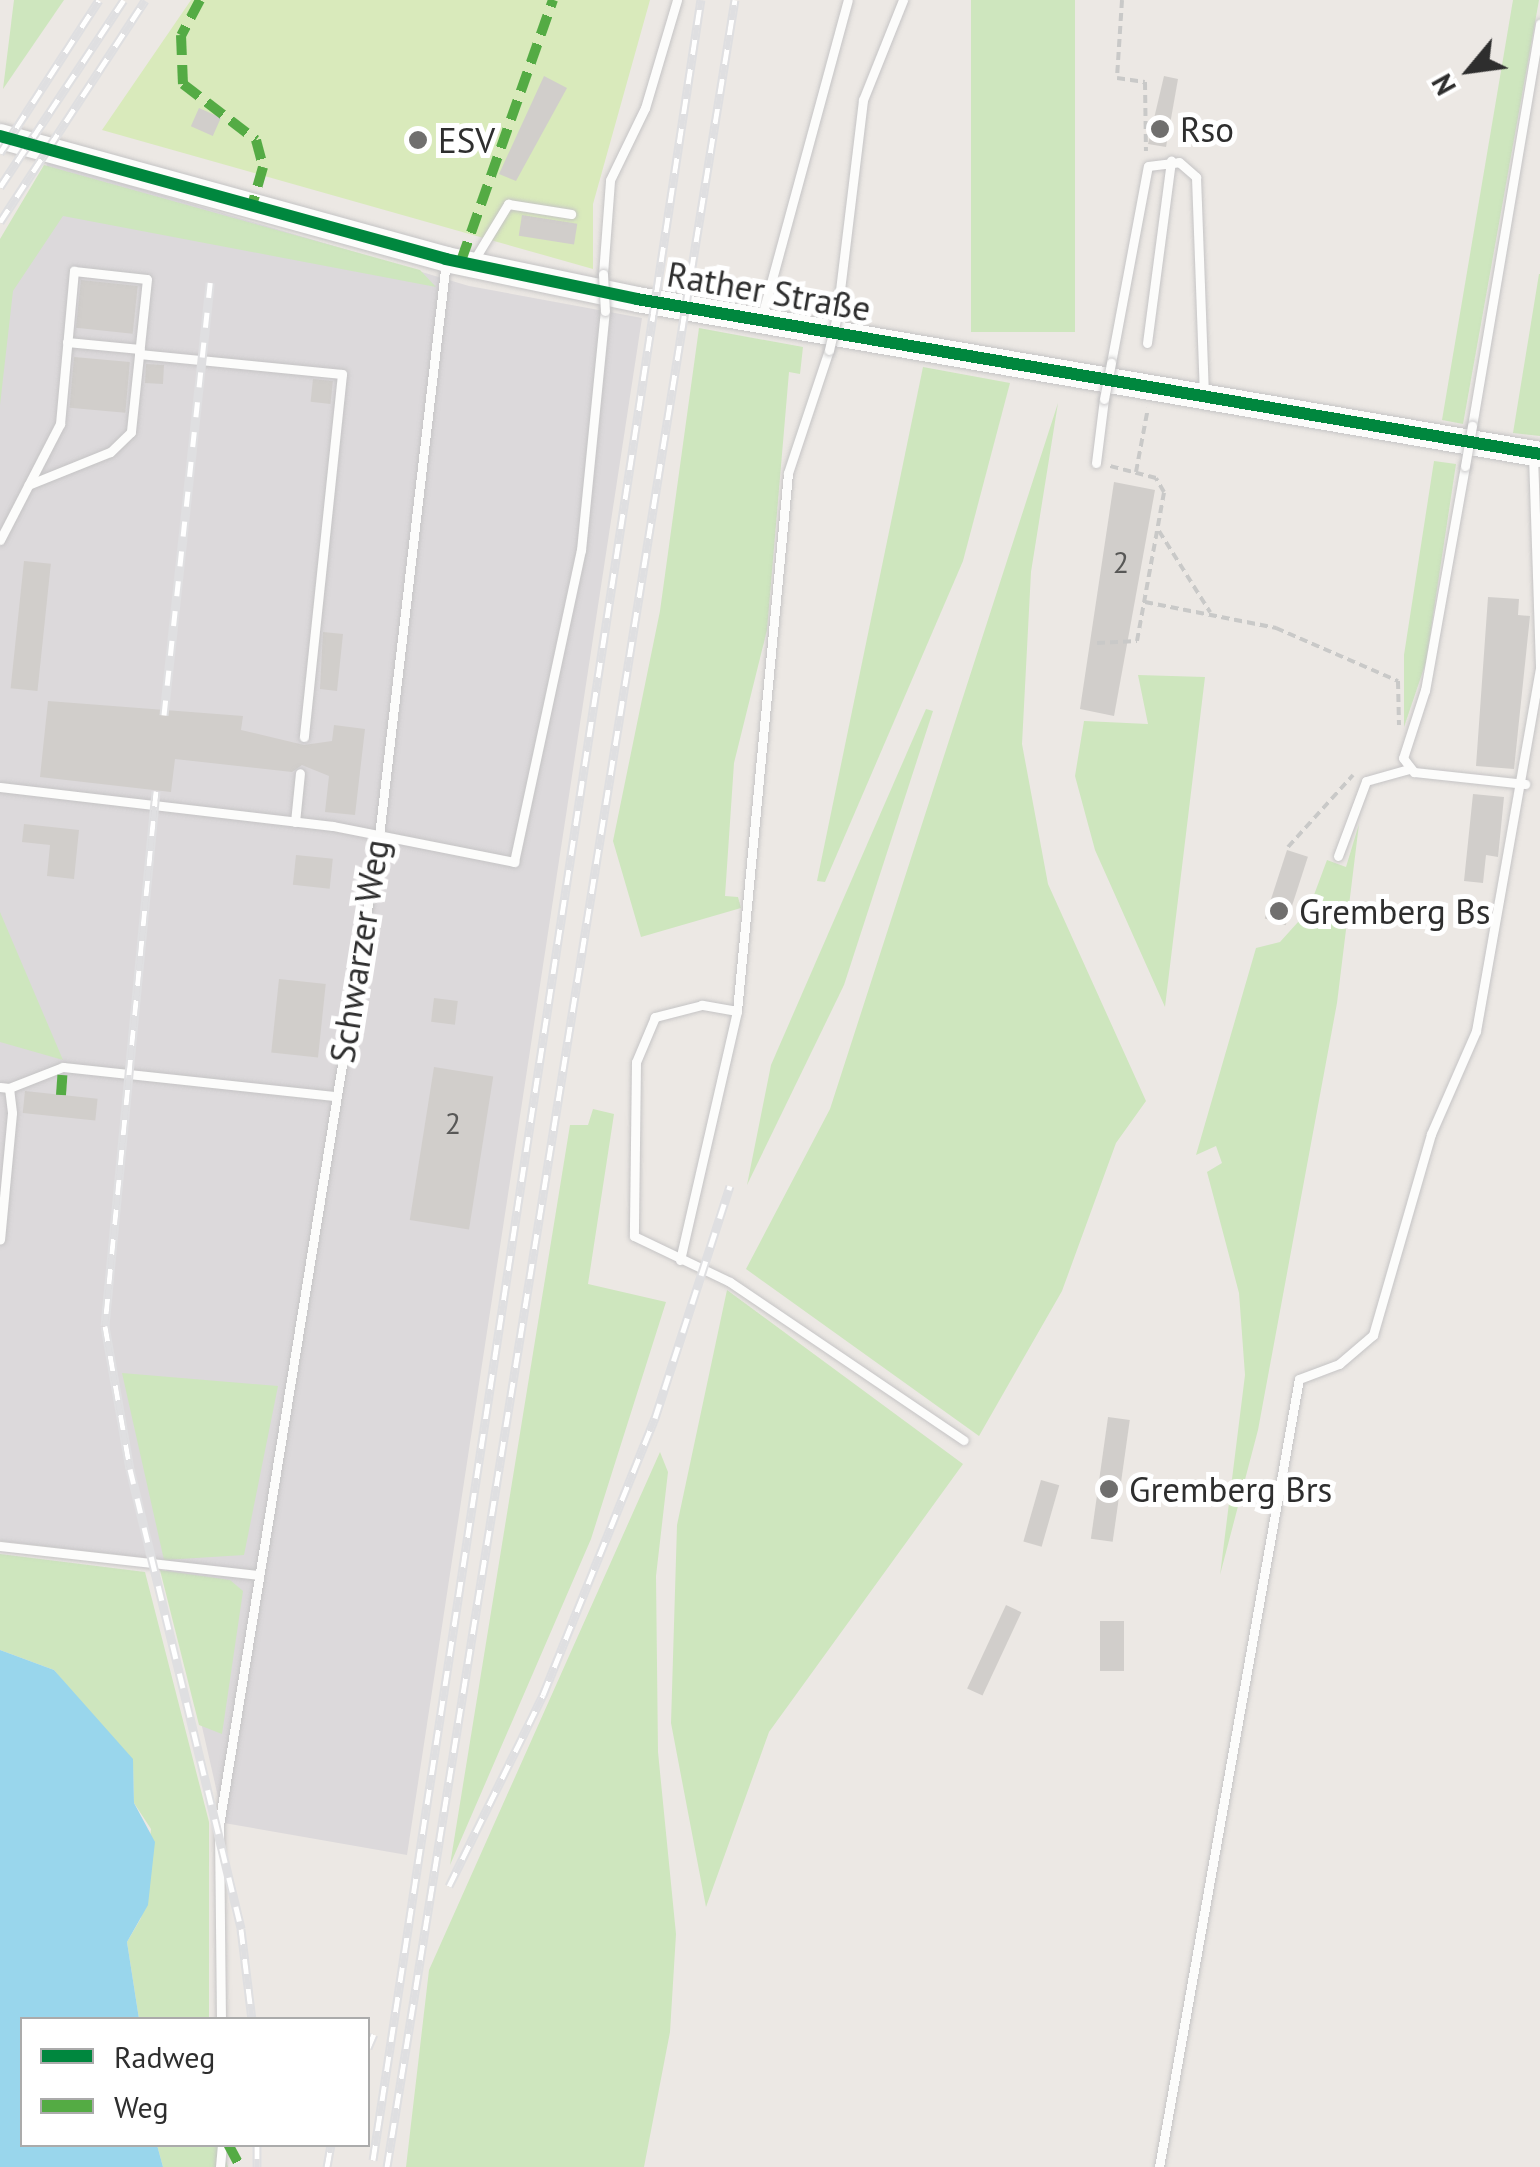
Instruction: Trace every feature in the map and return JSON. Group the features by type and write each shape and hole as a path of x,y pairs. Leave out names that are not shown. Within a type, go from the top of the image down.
{"street":[{"name":"Rather Straße","path":"0,136 473,264 760,319 1536,453"}],"lane":[{"path":"0,786 294,822 379,836 496,863 522,852 581,550 605,311 603,274 610,180 645,108 677,0"},
{"path":"760,319 848,0"},
{"path":"680,1260 738,1011 788,472 829,350 837,314 863,100 903,0"},
{"path":"1410,769 1403,758 1428,673 1540,24"},
{"path":"1146,342 1171,161"},
{"path":"1096,463 1104,398 1148,166 1171,161 1196,177 1204,396"},
{"path":"473,264 508,204 571,214"},
{"name":"Schwarzer Weg","path":"222,2017 218,1826 379,836 446,258"},
{"path":"0,540 28,485 60,424 74,271 147,279 124,444 28,485"},
{"path":"68,342 342,374 304,737"},
{"path":"1160,2167 1299,1379 1339,1364 1373,1335 1431,1134 1476,1031 1526,784 1540,668 1536,453"},
{"path":"1338,856 1366,781 1410,769 1526,784"},
{"path":"294,822 300,773"},
{"path":"738,1011 702,1005 654,1017 636,1062 634,1236 730,1282 962,1440"},
{"path":"0,1239 4,1087 63,1067 336,1096"},
{"path":"0,1546 257,1575"}],"path":[{"path":"1122,0 1117,78 1146,82 1148,166"},
{"path":"1136,472 1148,410"},
{"path":"1096,463 1136,472 1164,492 1134,645 1097,643"},
{"path":"1158,529 1210,612"},
{"path":"1144,602 1276,628 1398,681 1403,758"},
{"path":"1288,847 1346,777 1366,781"}],"shaded area":[{"path":"47,161 469,286 642,318 407,1855 224,1823 164,1560 0,1541 0,267 45,194"}],"green space":[{"path":"14,0 64,0 3,89"},
{"path":"191,0 650,0 593,204 593,269 102,130"},
{"path":"971,0 1075,0 1075,332 971,332"},
{"path":"1513,0 1539,0 1463,424 1442,420"},
{"path":"44,165 420,270 436,287 63,216 13,291 0,405 0,239"},
{"path":"1540,274 1540,436 1513,433"},
{"path":"699,328 803,347 800,374 789,372 767,630 734,763 725,896 738,897 741,908 641,937 613,841 660,611"},
{"path":"923,367 1010,383 963,561 825,882 817,881"},
{"path":"1058,403 1031,572 1022,744 1048,884 1146,1101 1116,1143 1062,1291 979,1436 746,1269 830,1109"},
{"path":"1434,461 1456,464 1426,662 1404,727 1404,655"},
{"path":"1138,675 1205,677 1165,1007 1095,850 1075,776 1084,721 1148,724"},
{"path":"926,709 933,711 844,985 747,1185 771,1065"},
{"path":"1359,824 1337,1003 1258,1430 1220,1575 1245,1375 1239,1293 1207,1172 1222,1163 1216,1146 1196,1155 1256,948 1280,942 1308,911 1327,860 1346,867"},
{"path":"0,912 63,1060 0,1042"},
{"path":"593,1109 614,1114 588,1284 666,1302 591,1539 450,1865 570,1125 588,1125"},
{"path":"727,1290 963,1464 769,1732 706,1907 671,1723 677,1525"},
{"path":"122,1373 278,1386 244,1555 164,1560"},
{"path":"660,1452 668,1472 656,1576 658,1752 676,1934 670,2032 644,2167 406,2167 429,1970"},
{"path":"0,1554 145,1572 209,1822 209,2017 139,2017 127,1942 141,1918 151,1829 134,1803 133,1765 54,1670 0,1650"},
{"path":"160,1570 230,1580 243,1591 222,1734 199,1725"},
{"path":"158,2147 222,2147 228,2167 163,2167"}],"water":[{"path":"0,1650 54,1670 133,1759 134,1803 155,1842 148,1905 127,1942 139,2017 20,2017 20,2147 158,2147 163,2167 0,2167"}],"building":[{"path":"544,76 567,88 516,181 499,174"},
{"path":"1164,76 1178,79 1166,147 1148,144"},
{"path":"199,108 221,118 213,136 191,126"},
{"path":"522,215 577,224 574,245 519,236"},
{"path":"81,280 138,286 133,334 76,328"},
{"path":"74,357 130,362 125,413 70,408"},
{"path":"146,364 164,365 163,384 145,383"},
{"path":"313,379 333,381 330,404 311,402"},
{"path":"1114,482 1155,490 1114,716 1080,709"},
{"path":"24,561 51,564 37,691 11,688"},
{"path":"1488,597 1519,599 1518,615 1530,616 1514,769 1476,766"},
{"path":"323,632 343,634 337,691 320,689"},
{"path":"48,701 243,716 241,730 304,745 332,741 334,725 365,729 355,815 325,812 329,776 302,765 292,772 175,759 171,792 40,777"},
{"path":"1473,794 1504,797 1498,857 1486,855 1483,883 1464,881"},
{"path":"24,824 79,830 74,879 47,876 50,845 22,842"},
{"path":"1287,850 1308,857 1286,925 1265,918"},
{"path":"296,855 333,859 330,889 293,885"},
{"path":"279,979 326,984 318,1058 271,1053"},
{"path":"434,998 458,1001 455,1025 431,1022"},
{"path":"434,1067 493,1076 469,1229 410,1220"},
{"path":"25,1091 98,1099 95,1121 23,1113"},
{"path":"1108,1417 1130,1420 1113,1542 1091,1539"},
{"path":"1041,1480 1059,1485 1042,1547 1023,1542"},
{"path":"1006,1605 1021,1612 983,1696 967,1688"},
{"path":"1100,1621 1124,1621 1124,1671 1100,1671"}],"railway":[{"path":"0,153 99,0"},
{"path":"0,187 124,0"},
{"path":"0,222 145,0"},
{"path":"373,2160 701,0"},
{"path":"387,2167 735,0"},
{"path":"164,715 210,282"},
{"path":"156,791 105,1326 130,1469 241,1929 252,2017"},
{"path":"449,1886 543,1695 655,1418 730,1186"},
{"path":"370,2043 374,2034"},
{"path":"257,2147 257,2167"},
{"path":"327,2167 330,2147"}],"marked path":[{"path":"200,0 181,35 183,84 256,140 263,167 253,203"},
{"path":"461,261 553,0"},
{"path":"61,1095 63,1067"},
{"path":"230,2147 240,2167"}],"cycle path":[{"path":"0,136 446,259 637,299 1540,454"}],"place":[{"name":"Rso","path":"1160,129"},
{"name":"ESV","path":"418,140"},
{"name":"Gremberg Bs","path":"1279,911"},
{"name":"Gremberg Brs","path":"1109,1489"}]}
